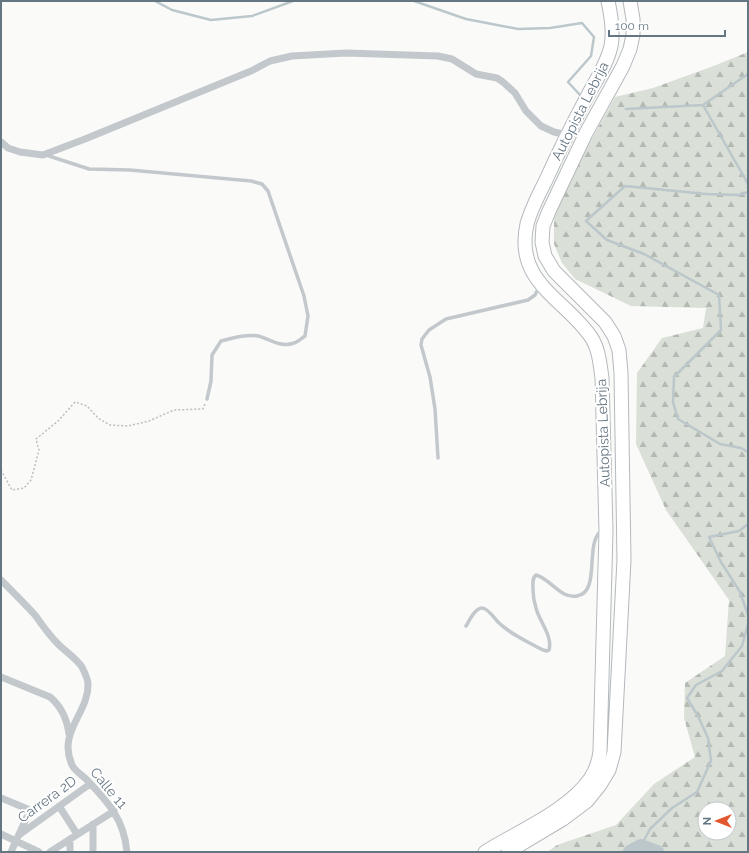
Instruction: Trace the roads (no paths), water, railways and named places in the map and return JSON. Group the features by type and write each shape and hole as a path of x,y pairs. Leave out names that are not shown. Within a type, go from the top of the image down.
{"highway":[{"name":"Autopista Lebrija","path":"485,852 560,807 581,790 591,779 598,765 600,751 606,531 602,378 597,350 591,338 540,284 532,272 527,259 525,243 527,224 534,204 567,135 603,67 611,47 612,32 608,1"},
{"name":"Autopista Lebrija","path":"508,852 563,819 587,801 600,785 609,770 614,752 624,560 621,381 619,350 614,336 606,322 554,271 545,256 542,242 543,226 549,211 586,133 623,66 630,49 633,35 633,19 630,1"}],"street":[{"path":"1,142 8,148 20,152 43,155 237,77 270,61 292,56 346,53 438,56 452,59 476,74 497,78 514,93 526,111 541,126 554,132 567,135"},
{"path":"1,580 34,615 57,643 82,667 88,683 87,696 69,736"},
{"path":"1,678 50,697 60,707 65,716 69,736"},
{"name":"Calle 11","path":"69,736 68,752 72,766 108,803 119,818 126,838 126,852"},
{"name":"Carrera 2D","path":"18,838 90,784"},
{"name":"Carrera 2D","path":"1,798 30,810 18,838"},
{"path":"59,806 77,834"},
{"path":"50,852 114,811"},
{"path":"93,824 93,852"},
{"path":"1,834 18,838 38,852"},
{"path":"11,852 18,838"},
{"path":"70,839 70,852"}],"lane":[{"path":"43,155 89,169 130,170 251,182 262,184 268,191 304,296 308,316 305,336 294,344 275,343 258,336 242,336 221,341 212,355 211,382 207,399"},
{"path":"438,458 435,409 430,377 421,345 422,339 429,330 446,319 528,300 535,295 540,284"},
{"path":"466,626 474,613 478,609 482,608 504,627 543,650 549,650 550,646 548,638 536,608 533,581 534,576 542,576 564,595 577,596 585,592 589,586 594,547 600,532 606,531"}],"waterway":[{"path":"155,1 172,10 211,20 252,16 293,1"},
{"path":"414,1 466,19 518,29 550,28 582,23 594,37 591,56 568,82 580,95"},
{"path":"626,109 703,105 748,74"},
{"path":"703,105 748,184"},
{"path":"748,192 739,195 706,194 625,186 586,221 607,240 644,254 719,295 721,330 674,377 673,402 678,419 720,444 741,448 748,452"},
{"path":"748,524 739,531 709,537 721,562 740,592 748,615"},
{"path":"641,846 650,829 672,808 697,792 711,761 708,738 698,716 687,698 696,685 722,671 742,646 748,624"},
{"path":"630,852 641,846 657,852"}]}
